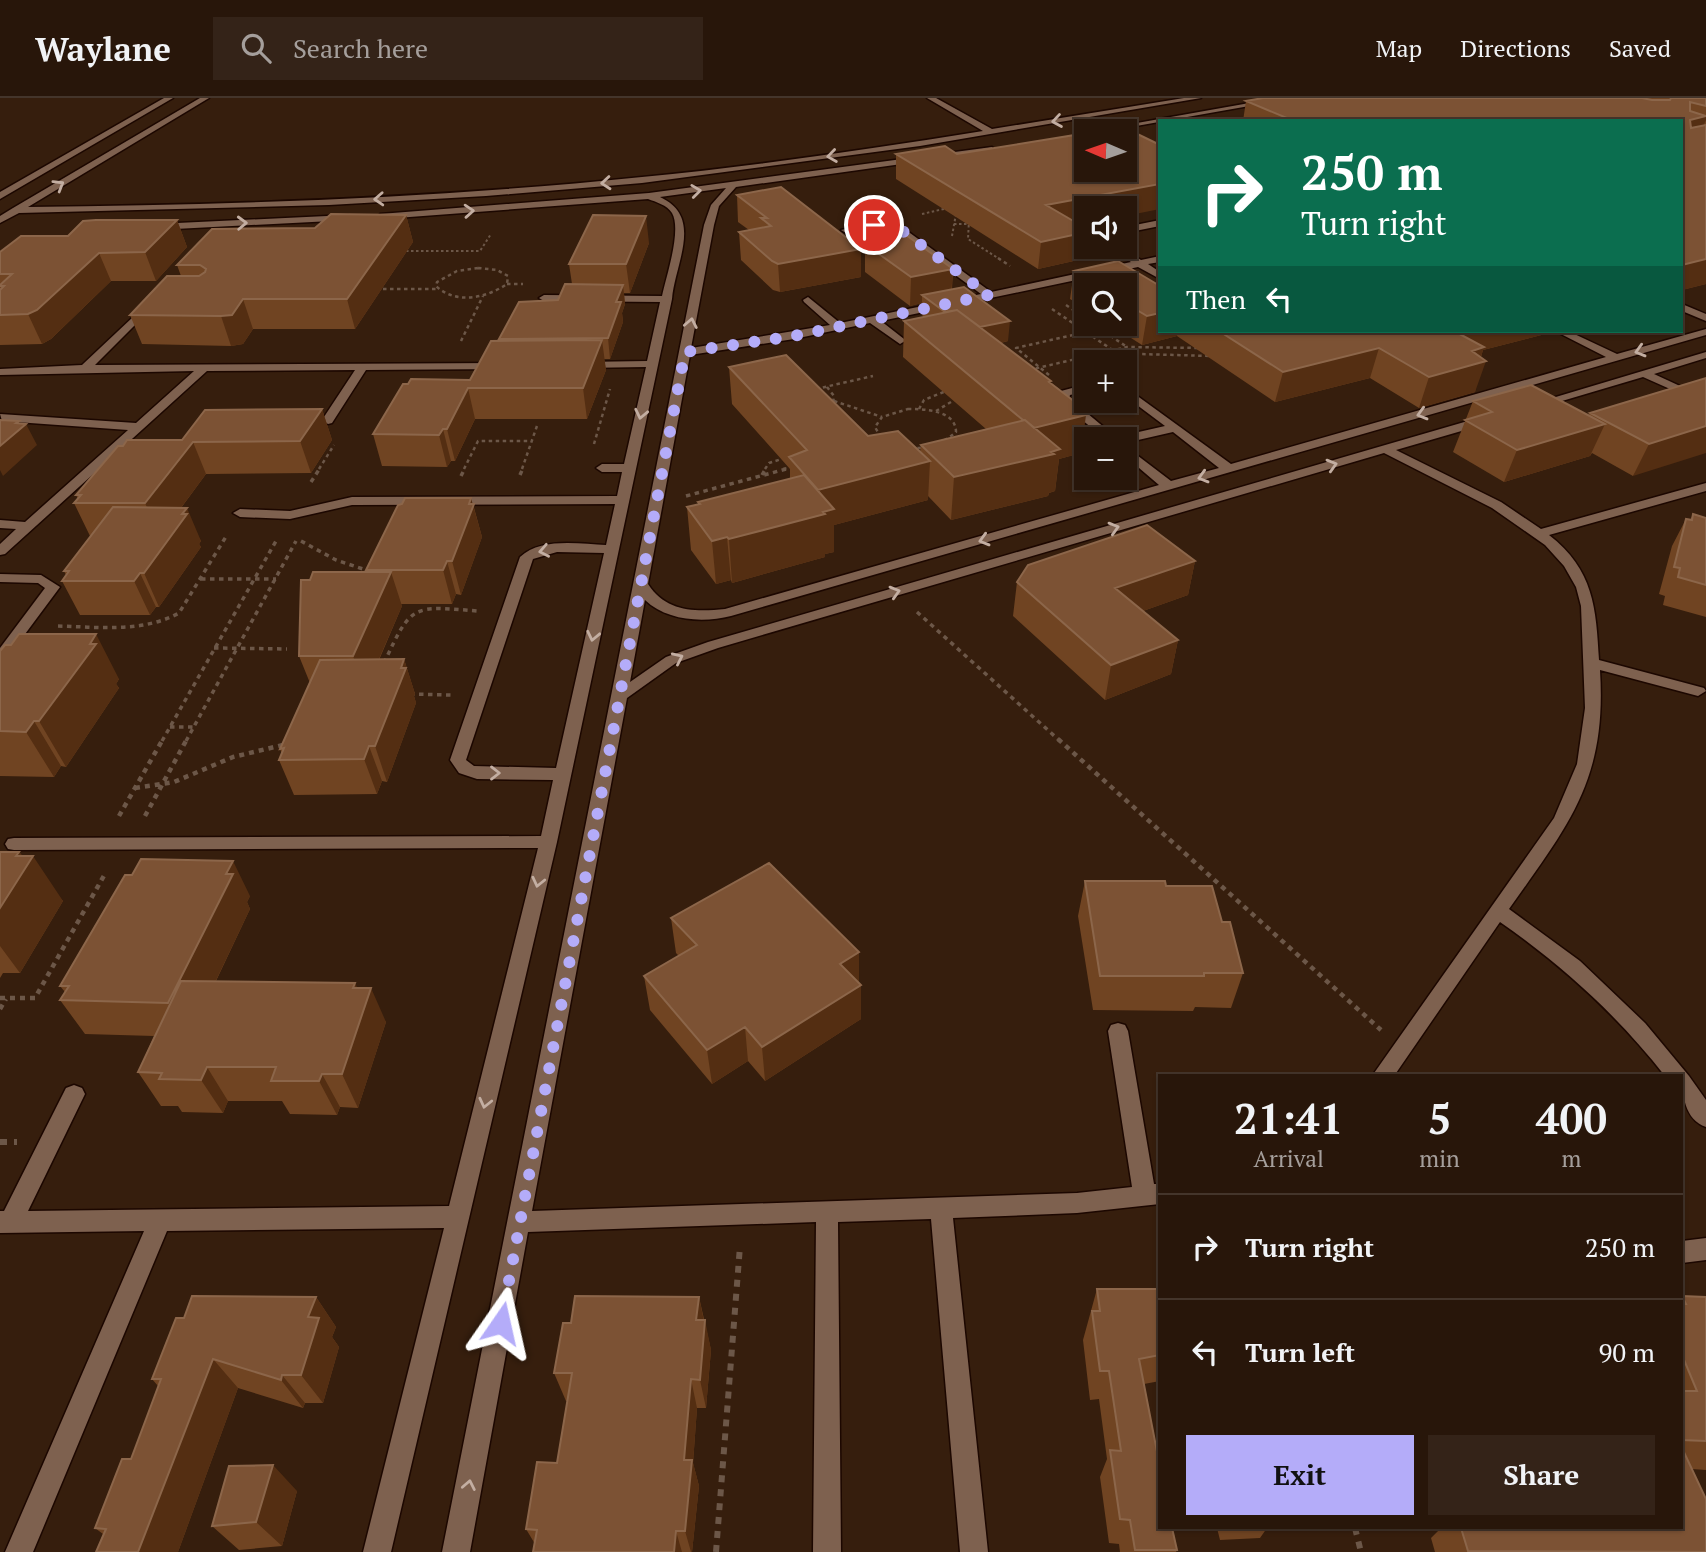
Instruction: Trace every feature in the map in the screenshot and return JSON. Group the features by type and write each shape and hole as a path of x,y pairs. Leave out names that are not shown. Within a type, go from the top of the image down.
{"street":[{"path":"0,196 169,98"},
{"path":"0,220 205,98"},
{"path":"931,98 991,132"},
{"path":"16,210 183,207 427,196 640,180 991,132 1197,98"},
{"path":"1169,119 1290,98"},
{"path":"1101,114 1111,119"},
{"path":"1194,115 1202,119"},
{"path":"1138,124 1158,121"},
{"path":"371,217 508,208 732,187 1005,147"},
{"path":"456,1552 711,215 715,205 732,187"},
{"path":"377,1552 548,842 678,245 681,226 678,214 667,204 649,196"},
{"path":"174,226 183,207"},
{"path":"144,228 264,226 358,218"},
{"path":"1137,228 1158,223"},
{"path":"846,230 880,224 897,227 989,295"},
{"path":"678,245 706,246"},
{"path":"1134,259 1158,275"},
{"path":"685,352 838,327 1158,259"},
{"path":"544,298 667,299"},
{"path":"86,368 144,308 160,300"},
{"path":"808,300 838,327"},
{"path":"1683,307 1706,318"},
{"path":"873,320 900,341"},
{"path":"641,585 645,594 660,606 682,614 726,613 1706,332"},
{"path":"1564,333 1617,358"},
{"path":"1527,407 1706,355"},
{"path":"565,365 652,364"},
{"path":"0,372 86,368 202,370 513,366"},
{"path":"328,420 362,368"},
{"path":"0,551 202,370"},
{"path":"1644,373 1706,402"},
{"path":"1074,391 1065,393 1063,399 1074,408"},
{"path":"1137,399 1229,470"},
{"path":"1080,413 1097,427"},
{"path":"621,695 653,670 692,652 1502,415"},
{"path":"2,417 138,427"},
{"path":"1137,436 1175,428"},
{"path":"1383,1074 1500,912 1562,820 1578,790 1594,729 1592,663 1584,588 1572,566 1541,533 1500,508 1385,449"},
{"path":"1137,460 1170,487"},
{"path":"602,467 630,468"},
{"path":"1541,533 1706,487"},
{"path":"240,513 290,515 352,501 623,500"},
{"path":"0,524 29,526"},
{"path":"562,774 477,773 460,766 458,760 524,562 533,552 551,548 612,549"},
{"path":"0,578 41,579 51,583 52,591 0,658"},
{"path":"795,594 811,617"},
{"path":"1592,663 1698,691"},
{"path":"14,844 548,842"},
{"path":"1500,912 1582,973 1621,1009 1675,1074"},
{"path":"521,1222 1077,1203 1153,1195 1118,1031"},
{"path":"1683,1084 1706,1118"},
{"path":"74,1094 6,1222 458,1217"},
{"path":"941,1208 974,1552"},
{"path":"827,1212 827,1552"},
{"path":"19,1552 160,1220"},
{"path":"1683,1252 1706,1250"}],"path":[{"path":"399,251 480,251 508,208"},
{"path":"918,217 933,211 957,208 951,240"},
{"path":"970,214 968,239 1013,267"},
{"path":"954,223 969,224"},
{"path":"377,279 370,289 437,289 452,296 484,295 502,289 507,285 508,276 488,268 467,269 441,278 436,282 437,289"},
{"path":"448,366 484,295"},
{"path":"1040,377 1050,375 1016,348 1074,335"},
{"path":"1112,336 1127,346"},
{"path":"1109,350 1127,346 1206,348"},
{"path":"1174,347 1175,355"},
{"path":"1137,354 1221,357"},
{"path":"1019,373 1074,359"},
{"path":"578,500 617,364"},
{"path":"804,391 873,376"},
{"path":"826,387 832,391 834,401 829,409"},
{"path":"919,408 924,400 952,389 962,397 949,401 936,411"},
{"path":"834,401 882,417"},
{"path":"875,445 887,442 909,448 944,443 952,438 956,426 953,420 936,411 919,408 898,410 882,417 875,427 887,442"},
{"path":"103,844 290,515 339,438 339,431 328,420"},
{"path":"511,500 538,423"},
{"path":"459,478 478,441 531,441"},
{"path":"762,475 769,463 789,457"},
{"path":"656,504 800,465"},
{"path":"314,477 327,477"},
{"path":"25,626 158,624 179,613 240,513"},
{"path":"276,540 307,542 336,560 366,570"},
{"path":"0,1009 3,998 35,998 161,787 296,540"},
{"path":"200,579 276,579"},
{"path":"895,592 1402,1049"},
{"path":"381,670 405,619 414,612 507,611"},
{"path":"214,648 287,649"},
{"path":"400,694 480,696"},
{"path":"170,727 194,727"},
{"path":"135,788 161,787 235,757 296,743"},
{"path":"716,1552 742,1214"},
{"path":"1355,1529 1361,1552"}],"building":[{"path":"1263,98 1706,98 1706,106 1690,102 1690,111 1706,116 1690,120 1691,128 1706,125 1706,259 1683,265 1683,119 1289,119 1246,101"},
{"path":"1138,134 1158,144 1158,184 1095,196 1074,196 1074,200 1046,205 1074,221 1074,235 1041,242 896,154 945,146 957,154 1074,135 1074,182 1138,182"},
{"path":"781,187 861,249 778,264 772,261 739,232 771,226 761,218 767,218 737,195"},
{"path":"331,214 406,215 347,299 243,299 232,315 221,316 130,315 167,276 199,276 205,272 206,269 200,265 177,265 212,229 315,228"},
{"path":"593,215 646,216 626,264 569,264"},
{"path":"177,220 145,252 99,253 37,310 28,314 0,315 0,290 4,286 0,285 12,274 0,274 0,252 21,236 68,236 83,221"},
{"path":"906,235 953,269 911,277 865,244"},
{"path":"1118,261 1158,285 1158,313 1147,316 1137,310 1137,273 1074,271"},
{"path":"565,284 623,285 616,302 621,302 608,338 499,339 519,302 558,300"},
{"path":"964,287 1010,321 980,327 957,310 945,312 922,295"},
{"path":"957,310 1074,401 1074,413 1086,415 1034,428 904,321"},
{"path":"1222,333 1458,333 1484,347 1472,351 1486,361 1429,377 1379,348 1283,372"},
{"path":"602,340 583,388 468,388 447,429 443,429 439,435 373,434 403,384 408,384 411,379 470,380 491,341"},
{"path":"786,355 868,436 898,431 930,461 818,490 789,457 807,450 729,367"},
{"path":"1706,378 1706,426 1649,444 1590,413"},
{"path":"1531,385 1605,424 1517,450 1465,420 1492,412 1473,401"},
{"path":"322,409 300,441 193,442 145,503 74,503 81,495 76,495 118,446 123,446 127,440 182,440 205,410"},
{"path":"0,420 19,421 16,423 26,424 0,446"},
{"path":"1025,420 1060,449 1051,452 1054,454 954,477 921,445"},
{"path":"804,475 834,509 823,512 825,514 712,541 687,507 700,504 698,502"},
{"path":"405,498 471,498 469,504 474,504 452,561 447,561 443,570 366,570 398,505 402,504"},
{"path":"113,507 187,508 182,514 187,514 144,573 140,573 134,581 62,581 69,571 64,571"},
{"path":"1693,514 1706,518 1706,585 1678,577 1680,568 1674,567 1686,519 1692,520"},
{"path":"1147,525 1195,561 1115,588 1178,640 1111,665 1017,582 1028,565"},
{"path":"313,572 391,572 353,656 299,656 301,580 310,580"},
{"path":"19,634 96,634 90,644 96,644 39,721 34,721 26,732 0,731 0,651 5,645 11,645"},
{"path":"404,659 401,668 406,668 375,746 369,746 364,759 279,760 284,748 280,749 320,660"},
{"path":"0,852 19,852 16,856 33,856 0,908"},
{"path":"141,859 233,861 226,874 233,874 168,1003 60,1000 69,986 60,986 125,875 132,875"},
{"path":"769,863 859,952 840,964 861,985 762,1047 745,1027 707,1050 644,976 697,945 671,918"},
{"path":"1085,881 1165,881 1166,886 1212,886 1222,922 1230,922 1243,973 1204,973 1204,976 1100,976"},
{"path":"181,981 355,983 353,988 371,988 342,1074 322,1074 319,1081 271,1081 276,1067 207,1067 201,1080 159,1079 162,1073 138,1072"},
{"path":"1097,1289 1158,1289 1158,1355 1139,1359 1158,1457 1158,1529 1172,1529 1177,1550 1135,1550 1130,1520 1120,1519 1110,1450 1121,1451 1109,1371 1100,1371 1092,1311 1100,1311"},
{"path":"192,1296 316,1297 308,1317 319,1318 301,1375 282,1375 281,1380 213,1359 138,1552 96,1552 106,1529 95,1528 122,1459 131,1459 161,1379 152,1379 176,1318 184,1318"},
{"path":"575,1296 699,1297 696,1320 705,1320 700,1380 691,1379 684,1460 692,1460 685,1531 676,1531 674,1552 533,1552 537,1530 526,1529 537,1462 557,1463 572,1373 554,1373 563,1323 571,1323"},
{"path":"1683,1296 1706,1297 1706,1441 1683,1440 1683,1391 1697,1391 1683,1357 1683,1304 1686,1304"},
{"path":"1683,1450 1706,1499 1706,1552 1468,1551 1461,1529 1683,1529"},
{"path":"273,1465 256,1522 212,1526 229,1466"}],"route":[{"path":"501,1323 685,352 794,336 989,295 897,227 887,224 874,225"}]}
